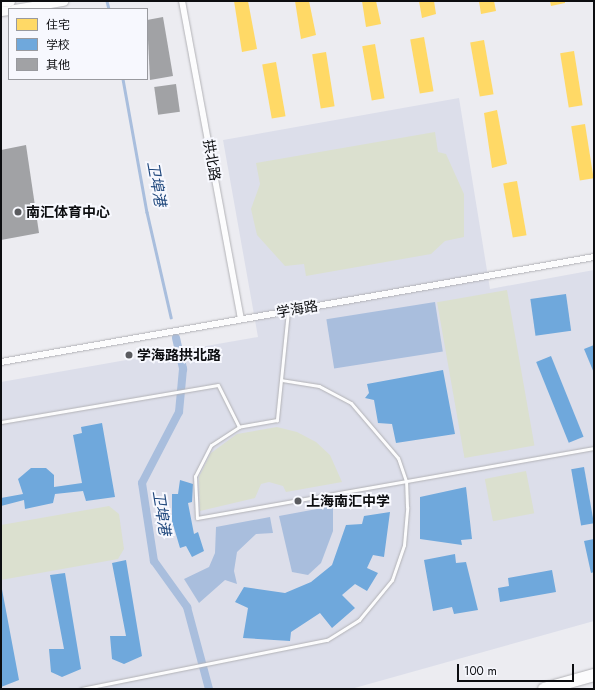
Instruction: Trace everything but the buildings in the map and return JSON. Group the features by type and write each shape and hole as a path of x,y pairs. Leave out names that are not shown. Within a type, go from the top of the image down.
{"highway":[{"path":"544,689 594,675"}],"main road":[{"path":"1,2 10,1"},
{"path":"20,8 63,1"}],"street":[{"name":"拱北路","path":"182,1 241,320"},
{"name":"学海路","path":"1,362 594,257"}],"lane":[{"path":"288,311 283,380 277,420 239,427 211,445 195,476 197,518 594,448"},
{"path":"81,689 327,640 359,620 392,580 401,552 406,481 398,458 351,403 319,386 283,380"},
{"path":"1,422 218,385 239,427"}],"shaded area":[{"name":"上海南汇中学","path":"459,98 490,289 594,270 594,621 351,689 1,689 1,382 258,337 223,140"}],"green space":[{"path":"435,132 438,152 446,154 464,194 464,237 445,241 431,254 306,276 304,264 285,266 257,235 251,209 260,184 256,163"},
{"path":"507,290 534,446 465,458 437,302"},
{"path":"277,427 297,432 316,442 330,455 342,482 286,492 283,486 269,482 261,484 255,498 200,511 199,477 211,453 237,434"},
{"path":"526,471 534,513 493,521 485,479"},
{"path":"109,506 119,514 124,549 118,559 1,580 1,525"}],"water":[{"path":"435,302 443,351 334,369 326,319"},
{"path":"333,506 333,531 321,563 308,575 292,572 279,516"},
{"path":"270,517 273,533 256,534 237,552 234,571 237,584 225,580 199,603 184,579 209,567 215,553 216,527"}],"waterway":[{"name":"卫埠港","path":"107,1 109,8"},
{"name":"卫埠港","path":"123,80 147,212 171,317"},
{"name":"卫埠港","path":"176,338 183,369 179,412 142,483 154,561 187,607 209,689"}],"place":[{"name":"南汇体育中心","path":"18,212"},
{"name":"学海路拱北路","path":"129,355"},
{"name":"上海南汇中学","path":"298,501"}]}
